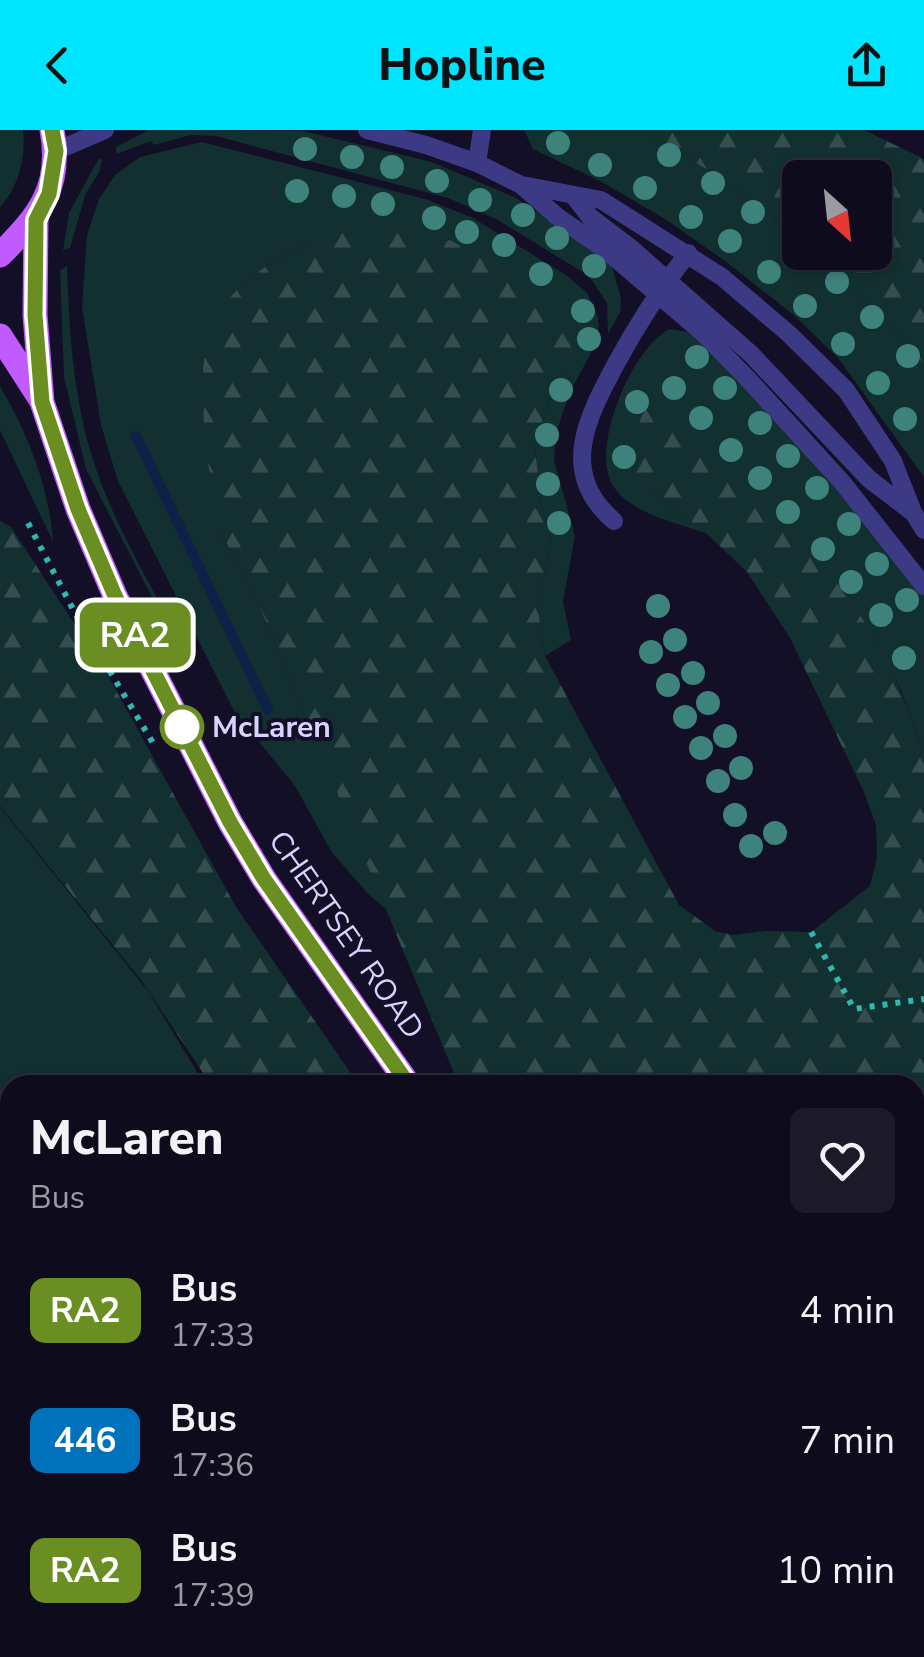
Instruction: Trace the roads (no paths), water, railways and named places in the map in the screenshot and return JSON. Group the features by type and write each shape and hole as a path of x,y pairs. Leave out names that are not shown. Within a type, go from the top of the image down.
{"main road":[{"path":"0,256 36,220 49,194 54,141"},
{"name":"CHERTSEY ROAD","path":"36,220 35,315 42,402"},
{"name":"CHERTSEY ROAD","path":"0,336 42,402 78,509 115,596 230,822 264,879 402,1075"}],"lane":[{"path":"54,141 105,130"},
{"path":"367,130 477,163 522,185 751,354 869,479 913,512"},
{"path":"477,163 482,130"},
{"path":"522,185 602,200 688,253 788,333 846,390 892,462 924,530"},
{"path":"572,194 842,482 924,586"},
{"path":"614,521 597,506 584,476 585,432 592,410 662,286 688,253"}],"waterway":[{"path":"136,436 268,710"}],"place":[{"name":"McLaren","path":"182,727"}]}
